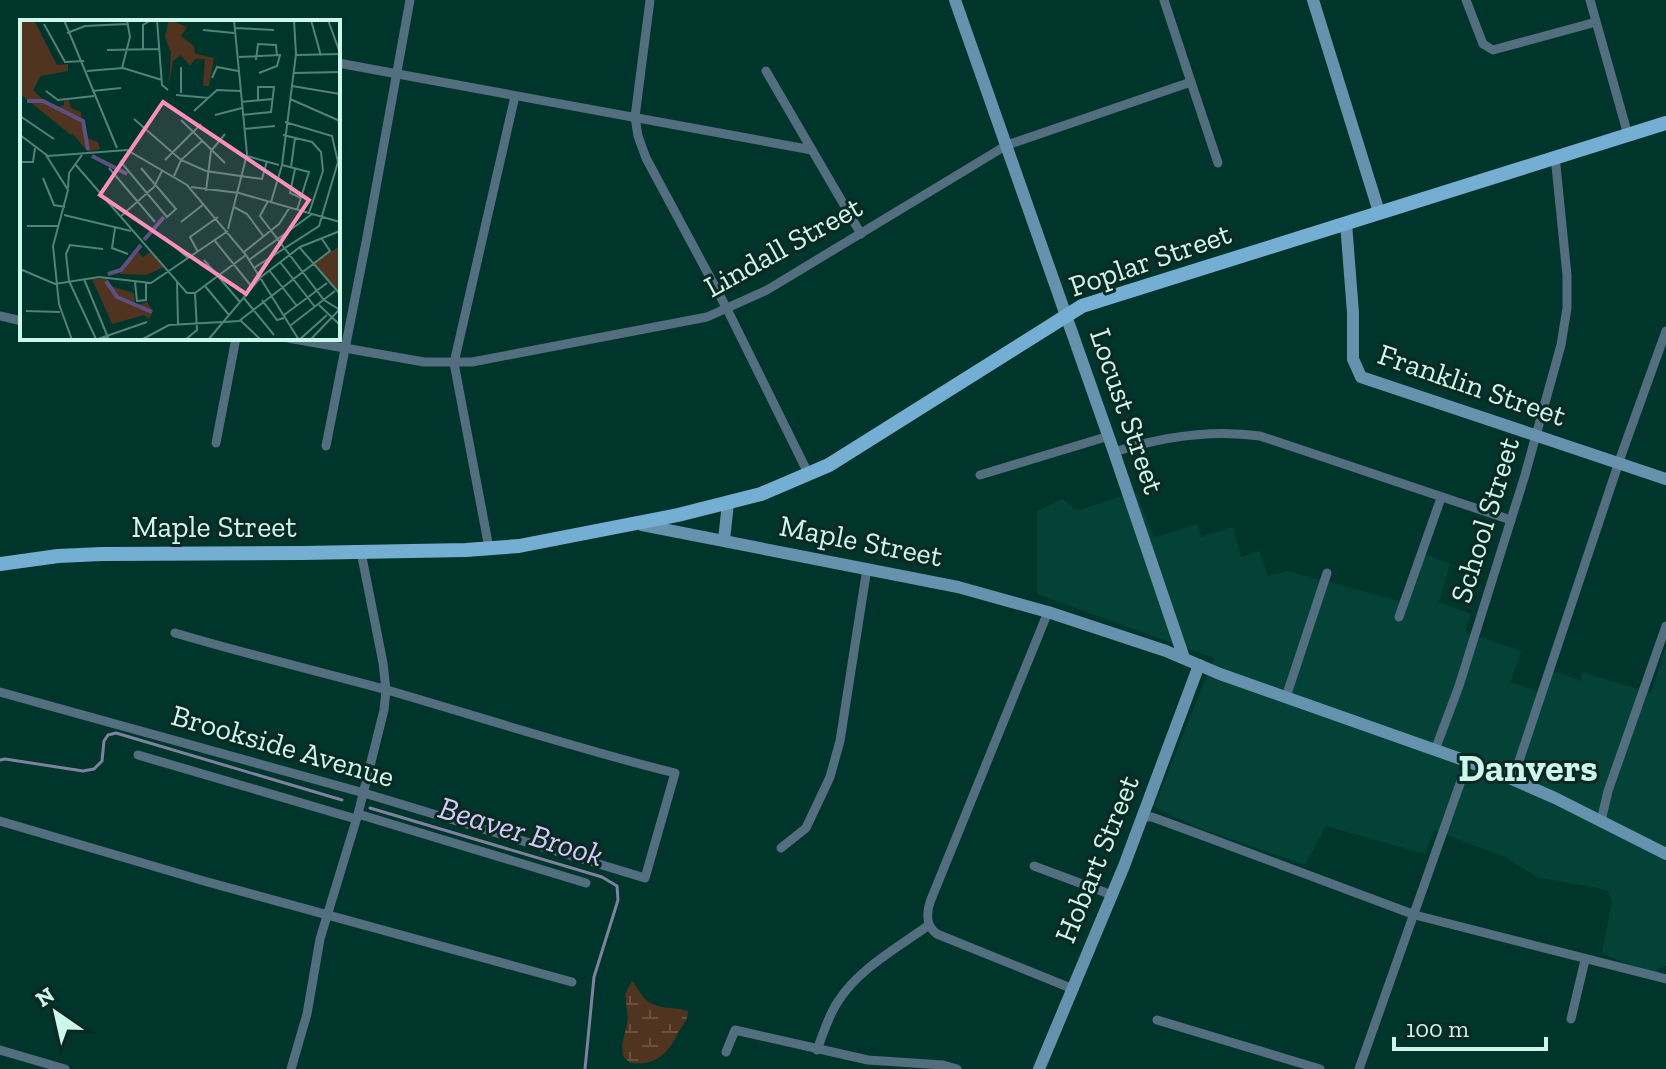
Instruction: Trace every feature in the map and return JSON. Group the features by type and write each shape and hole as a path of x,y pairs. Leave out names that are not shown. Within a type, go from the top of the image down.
{"main road":[{"name":"Locust Street","path":"955,0 1184,658"},
{"path":"1313,0 1379,212"},
{"name":"Poplar Street","path":"635,524 761,494 809,475 1082,306 1666,123"},
{"name":"Franklin Street","path":"1346,223 1353,359 1361,377 1666,479"},
{"path":"724,540 728,503"},
{"name":"Maple Street","path":"0,564 102,554 489,548 519,546 635,524 672,528 958,587 1048,612 1468,761 1513,779 1666,854"},
{"name":"Hobart Street","path":"1039,1069 1143,817 1199,665"}],"street":[{"path":"326,446 410,0"},
{"path":"650,0 635,117 638,136 646,158 727,309 809,475"},
{"path":"1164,0 1218,163"},
{"path":"1466,0 1483,44 1493,50 1596,22"},
{"path":"1590,0 1628,135"},
{"path":"340,63 812,150"},
{"path":"766,71 861,234"},
{"name":"Lindall Street","path":"299,340 424,362 454,363 606,338 707,317 767,290 1007,145 1191,82"},
{"path":"489,548 454,363 515,96"},
{"name":"School Street","path":"1435,750 1459,686 1511,520 1561,345 1567,308 1567,275 1555,156"},
{"path":"0,316 20,321"},
{"path":"1513,779 1666,331"},
{"path":"216,443 236,340"},
{"path":"1114,452 1177,437 1243,434 1284,443 1511,520"},
{"path":"980,475 1109,436"},
{"path":"1399,617 1441,498"},
{"path":"291,1069 307,1014 327,914 364,793 384,710 386,690 361,552"},
{"path":"781,848 806,828 830,777 840,741 867,568"},
{"path":"1286,697 1327,573"},
{"path":"1048,612 927,911 929,925 937,934 1073,989"},
{"path":"1601,821 1608,791 1666,626"},
{"path":"175,633 386,690"},
{"name":"Brookside Avenue","path":"0,692 364,793 645,878 675,773 589,752 386,690"},
{"name":"Brookside Avenue","path":"138,755 586,883"},
{"path":"1359,1069 1468,761"},
{"path":"1143,817 1152,817 1415,915 1666,979"},
{"path":"0,821 572,982"},
{"path":"1034,866 1112,895"},
{"path":"817,1050 836,1003 864,971 929,925"},
{"path":"1571,1019 1585,960"},
{"path":"1157,1020 1320,1069"},
{"path":"726,1052 735,1030 868,1060 943,1065 957,1069"},
{"path":"0,1050 65,1069"}],"shaded area":[{"path":"1136,491 1154,538 1197,524 1201,537 1233,527 1241,557 1259,551 1268,576 1287,571 1403,602 1422,553 1450,564 1439,602 1471,614 1465,632 1521,651 1511,682 1537,691 1543,690 1550,670 1582,681 1581,672 1651,693 1666,647 1666,966 1660,967 1655,976 1602,953 1612,901 1608,891 1539,878 1505,857 1434,830 1425,854 1326,826 1305,865 1199,828 1156,808 1214,658 1037,594 1037,511 1063,499 1077,511"}],"green space":[{"path":"632,981 649,1002 688,1011 686,1021 669,1048 659,1058 646,1063 630,1063 623,1056 622,1045 628,1018 625,994"}],"waterway":[{"name":"Beaver Brook","path":"0,760 83,771 94,769 102,761 104,741 108,735 116,733 342,800"},
{"name":"Beaver Brook","path":"370,808 602,877 617,886 618,900 594,977 585,1069"}],"district":[{"name":"Danvers","path":"1528,768"}]}
